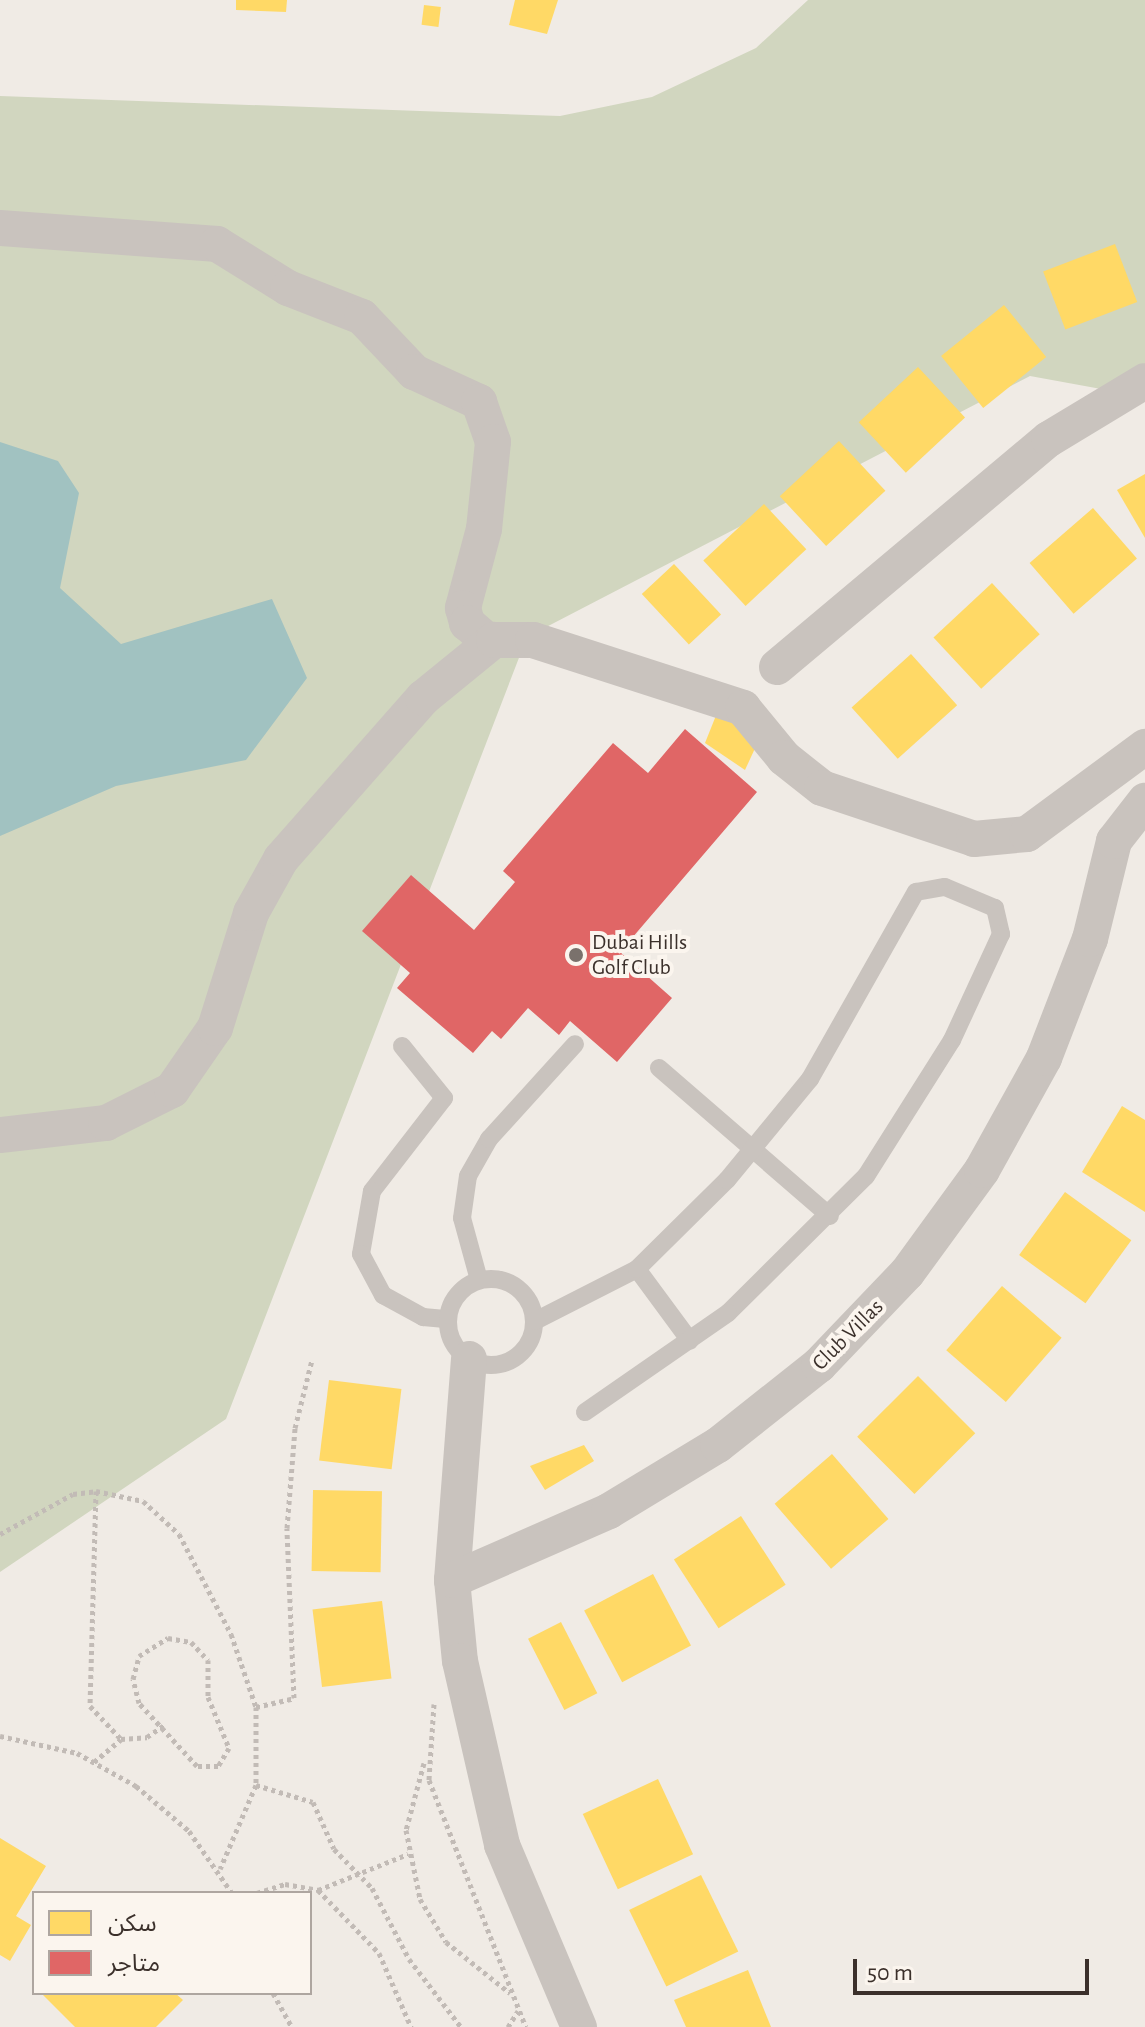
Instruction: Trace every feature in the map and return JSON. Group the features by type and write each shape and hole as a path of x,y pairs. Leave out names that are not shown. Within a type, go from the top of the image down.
{"street":[{"path":"0,228 227,248 288,288 362,317 414,372 479,402 493,442 484,529 463,608 467,623 489,642"},
{"path":"777,667 1049,439 1145,381"},
{"path":"0,1135 106,1123 172,1090 215,1028 251,913 281,859 423,698 489,642 533,640 743,708 784,758 822,788 974,839 1027,834 1133,754 1145,790"},
{"name":"Club Villas","path":"1090,939 1114,841 1145,801"},
{"name":"Club Villas","path":"452,1580 665,1480 770,1407 864,1321 947,1223 1015,1115 1090,939 1145,840"},
{"path":"469,1359 452,1580 478,1762 528,1913 579,2027"}],"lane":[{"path":"448,1319 469,1359 507,1362 527,1346 535,1321 637,1269 754,1148 834,1042 909,899 924,888 945,887 995,908 1002,924 998,943 928,1087 830,1216 690,1341 585,1412"},
{"path":"479,1280 462,1218 468,1176 489,1139 575,1044"},
{"path":"402,1046 444,1098 372,1191 361,1254 376,1285 402,1309 448,1319"},
{"path":"659,1068 830,1216"},
{"path":"637,1269 690,1341"},
{"path":"448,1319 458,1295 479,1280 517,1287 535,1321"}],"path":[{"path":"256,1707 294,1698 287,1528 295,1428 312,1360"},
{"path":"96,1491 90,1706 121,1739"},
{"path":"0,1534 73,1494 96,1491 143,1501 179,1534 231,1634 256,1707 256,1785 220,1869"},
{"path":"180,1638 208,1660 208,1697 227,1737 226,1759 197,1766 164,1725 139,1703 134,1667 157,1641 180,1638"},
{"path":"436,1696 426,1761 408,1806 408,1854 420,1899 439,1933 511,1994"},
{"path":"94,1762 121,1739 147,1737 164,1725"},
{"path":"0,1736 47,1743 94,1762 163,1807 220,1869 231,1891"},
{"path":"426,1761 465,1884 526,2027"},
{"path":"256,1785 313,1802 329,1842 358,1873 409,1959 461,2027"},
{"path":"263,1891 285,1884 318,1890 408,1854"},
{"path":"318,1890 379,1953 411,2027"},
{"path":"274,1995 292,2027"},
{"path":"508,2027 519,2010"}],"green space":[{"path":"808,0 1145,0 1145,397 1030,376 527,637 226,1419 0,1572 0,96 560,116 652,97 756,48"}],"water":[{"path":"0,442 58,461 79,493 60,588 121,644 272,599 307,678 246,760 116,786 0,836"}],"building: سكن":[{"path":"236,0 287,0 286,12 236,10"},
{"path":"515,0 558,0 547,34 509,25"},
{"path":"424,5 441,7 438,27 422,25"},
{"path":"1115,244 1137,302 1065,329 1043,272"},
{"path":"1004,305 1046,357 983,408 941,356"},
{"path":"918,367 965,417 906,473 859,422"},
{"path":"839,441 885,491 826,546 780,496"},
{"path":"1145,474 1145,538 1117,490"},
{"path":"764,504 806,549 746,606 703,561"},
{"path":"1093,508 1137,559 1074,614 1030,563"},
{"path":"674,564 721,614 689,644 642,594"},
{"path":"992,583 1040,634 981,689 933,638"},
{"path":"911,654 957,705 898,759 852,708"},
{"path":"717,713 763,731 745,770 705,743"},
{"path":"1122,1106 1145,1120 1145,1212 1082,1172"},
{"path":"1065,1192 1131,1240 1085,1303 1019,1255"},
{"path":"1002,1286 1062,1338 1006,1402 946,1350"},
{"path":"918,1376 975,1433 914,1494 857,1437"},
{"path":"329,1380 401,1389 392,1469 319,1460"},
{"path":"584,1445 594,1461 545,1490 530,1466"},
{"path":"832,1454 888,1519 831,1569 775,1504"},
{"path":"313,1490 382,1491 381,1572 312,1571"},
{"path":"741,1516 786,1585 719,1628 674,1560"},
{"path":"653,1574 691,1646 622,1682 584,1611"},
{"path":"382,1601 392,1678 322,1687 313,1610"},
{"path":"561,1622 597,1693 564,1710 528,1639"},
{"path":"658,1779 693,1854 618,1889 583,1814"},
{"path":"0,1838 46,1866 16,1916 31,1925 10,1961 0,1955"},
{"path":"701,1875 738,1951 666,1986 629,1910"},
{"path":"748,1970 771,2027 686,2027 674,2000"},
{"path":"43,1995 177,1995 183,2000 156,2027 75,2027"}],"building: متاجر":[{"path":"685,729 757,792 620,952 672,998 617,1062 570,1021 559,1035 528,1008 501,1039 492,1031 473,1053 397,988 410,973 362,931 411,875 474,930 515,882 503,871 613,743 648,773"}],"place":[{"name":"Dubai Hills Golf Club","path":"576,955"}]}
